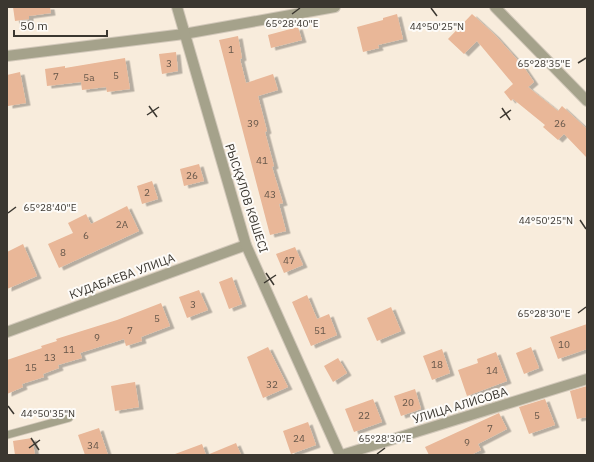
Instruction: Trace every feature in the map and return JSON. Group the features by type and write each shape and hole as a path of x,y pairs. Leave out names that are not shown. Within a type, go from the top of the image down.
{"street":[{"name":"РЫСҚҰЛОВ КӨШЕСІ","path":"177,7 246,244 341,455"},
{"path":"7,56 184,34 335,7"},
{"path":"495,7 587,101"},
{"name":"КУДАБАЕВА УЛИЦА","path":"7,332 246,244"},
{"name":"УЛИЦА АЛИСОВА","path":"341,455 587,379"}],"lane":[{"path":"7,435 69,418"}],"building":[{"path":"13,7 50,7 51,13 29,16 29,19 15,21"},
{"path":"397,14 403,39 378,45 379,48 363,52 357,27 383,20 383,18"},
{"path":"472,14 495,35 523,66 534,82 528,87 558,111 562,106 587,129 587,158 564,134 558,140 543,127 545,125 513,99 511,101 504,92 513,84 477,41 464,54 448,39"},
{"path":"298,27 302,40 271,48 268,35"},
{"path":"238,36 242,58 240,59 246,83 273,74 278,90 258,96 274,166 272,167 283,203 279,204 286,231 270,235 219,40"},
{"path":"176,52 178,71 162,74 159,54"},
{"path":"125,58 130,89 107,92 106,87 82,90 81,82 47,86 45,69 65,66 65,68"},
{"path":"20,72 26,103 8,106 7,75"},
{"path":"199,164 204,181 184,186 180,169"},
{"path":"152,181 158,199 142,204 137,186"},
{"path":"127,206 139,231 59,268 48,244 73,233 68,223 86,214 91,224"},
{"path":"23,244 37,276 7,289 7,252"},
{"path":"295,247 303,265 284,273 276,254"},
{"path":"232,277 242,304 229,309 219,282"},
{"path":"199,290 208,310 187,318 179,297"},
{"path":"307,295 317,319 329,314 337,335 311,346 292,302"},
{"path":"161,303 170,326 141,337 142,341 126,346 124,339 80,353 82,358 58,365 59,368 43,374 44,377 22,384 23,387 7,394 7,360 42,348 41,346 57,341 56,339 117,320"},
{"path":"391,307 401,331 377,341 367,318"},
{"path":"587,324 587,349 558,359 550,337"},
{"path":"268,347 288,387 263,398 247,357"},
{"path":"531,347 539,368 524,374 516,353"},
{"path":"442,349 450,373 432,380 423,356"},
{"path":"496,352 507,381 467,396 458,370 478,363 477,359"},
{"path":"338,358 347,373 333,382 324,366"},
{"path":"135,382 139,407 115,411 111,386"},
{"path":"587,386 587,417 577,419 570,391"},
{"path":"415,389 421,409 401,416 394,396"},
{"path":"373,399 382,422 354,432 345,409"},
{"path":"545,399 555,425 529,434 519,407"},
{"path":"499,413 507,429 478,444 481,450 471,455 429,455 425,447"},
{"path":"308,422 316,445 291,454 283,431"},
{"path":"99,428 108,455 85,455 78,435"},
{"path":"32,438 35,455 15,455 13,441"},
{"path":"236,443 241,455 207,455"},
{"path":"202,444 206,455 175,455 175,454"}]}
